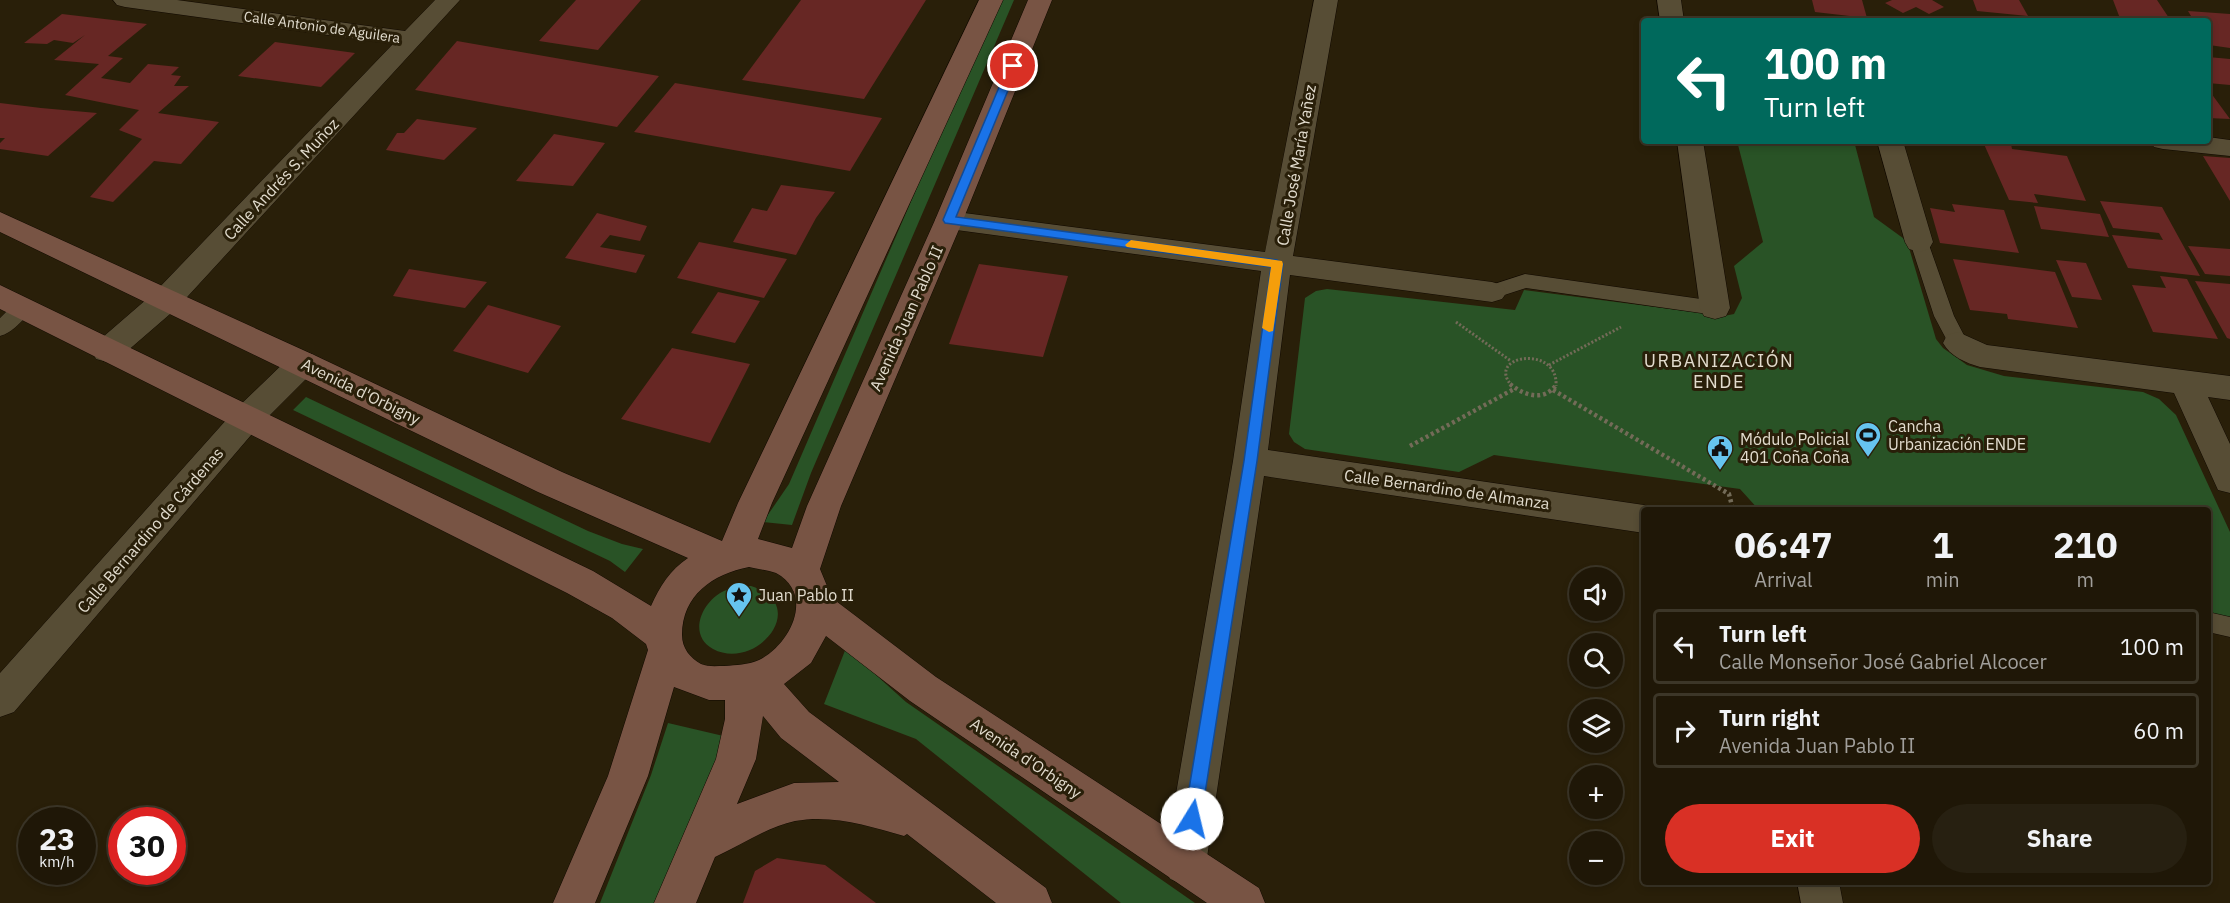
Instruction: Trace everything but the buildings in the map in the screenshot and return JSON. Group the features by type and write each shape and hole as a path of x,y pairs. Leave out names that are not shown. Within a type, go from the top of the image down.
{"main road":[{"path":"729,556 991,0"},
{"name":"Avenida Juan Pablo II","path":"808,588 824,506 949,220 1040,0"},
{"name":"Avenida d'Orbigny","path":"0,221 550,482 729,556"},
{"path":"11,302 580,582 626,607 664,643 678,668 706,683 750,682 789,663 810,635 814,621 808,588 779,556 749,552 729,556 698,570 678,589 665,612 664,643 628,776 574,903"},
{"name":"Avenida d'Orbigny","path":"808,588 923,689 1244,903"},
{"path":"750,682 795,725 1031,903"},
{"path":"675,903 736,759 750,682"},
{"path":"700,843 794,802 834,800 866,805 920,820"}],"street":[{"name":"Calle Antonio de Aguilera","path":"125,0 191,4 412,39"},
{"name":"Calle Andrés S. Muñoz","path":"108,351 166,300 448,0"},
{"name":"Calle José María Yañez","path":"1185,864 1250,461 1277,264 1326,0"},
{"path":"1669,0 1672,18"},
{"path":"1690,144 1715,308"},
{"path":"1891,144 1919,242"},
{"path":"2192,144 2230,148"},
{"path":"949,220 1492,292"},
{"path":"1958,343 1980,356 2230,388"},
{"name":"Calle Bernardino de Cárdenas","path":"0,700 247,418 303,363"},
{"path":"2185,382 2230,480"},
{"name":"Calle Bernardino de Almanza","path":"1250,461 1641,519"},
{"path":"1819,885 1822,903"}],"lane":[{"path":"1919,242 1944,316 1958,343"},
{"path":"1492,292 1525,281 1715,308"},
{"path":"0,329 11,302"},
{"path":"2211,623 2230,627"}],"path":[{"path":"1426,284 1424,300 1511,362"},
{"path":"1549,365 1643,315 1642,297"},
{"path":"1525,357 1549,365 1557,378 1557,385 1548,394 1530,396 1514,389 1509,384 1505,371 1511,362 1525,357"},
{"path":"1404,482 1408,447 1514,389"},
{"path":"1553,390 1729,494 1732,507"}],"green space":[{"path":"998,0 1014,0 811,473 792,525 763,522 789,484"},
{"path":"1738,144 1855,144 1874,217 1907,241 1936,339 1943,348 1967,365 2004,376 2143,392 2159,399 2176,415 2230,532 2230,617 2211,614 2211,507 1756,507 1740,489 1494,455 1459,472 1305,449 1294,442 1289,434 1305,298 1316,291 1327,289 1515,310 1524,290 1724,316 1734,314 1742,298 1734,266 1763,242"},
{"path":"306,397 588,531 643,549 625,572 610,561 293,410"},
{"path":"751,586 769,595 777,607 777,620 771,633 760,644 746,652 729,654 713,649 705,643 699,627 704,610 709,602 724,591"},
{"path":"846,648 906,702 1195,903 1121,903 916,739 824,704"},
{"path":"668,723 732,738 659,903 600,903 651,775"}],"slow traffic":[{"path":"1131,245 1277,264 1269,328"}],"place":[{"name":"Cancha Urbanización ENDE","path":"1868,458"},
{"name":"Módulo Policial 401 Coña Coña","path":"1720,471"},
{"name":"Juan Pablo II","path":"739,618"}],"district":[{"name":"URBANIZACIÓN ENDE","path":"1719,370"}],"route":[{"path":"1013,66 949,220 1277,264 1250,461 1192,819"}]}
